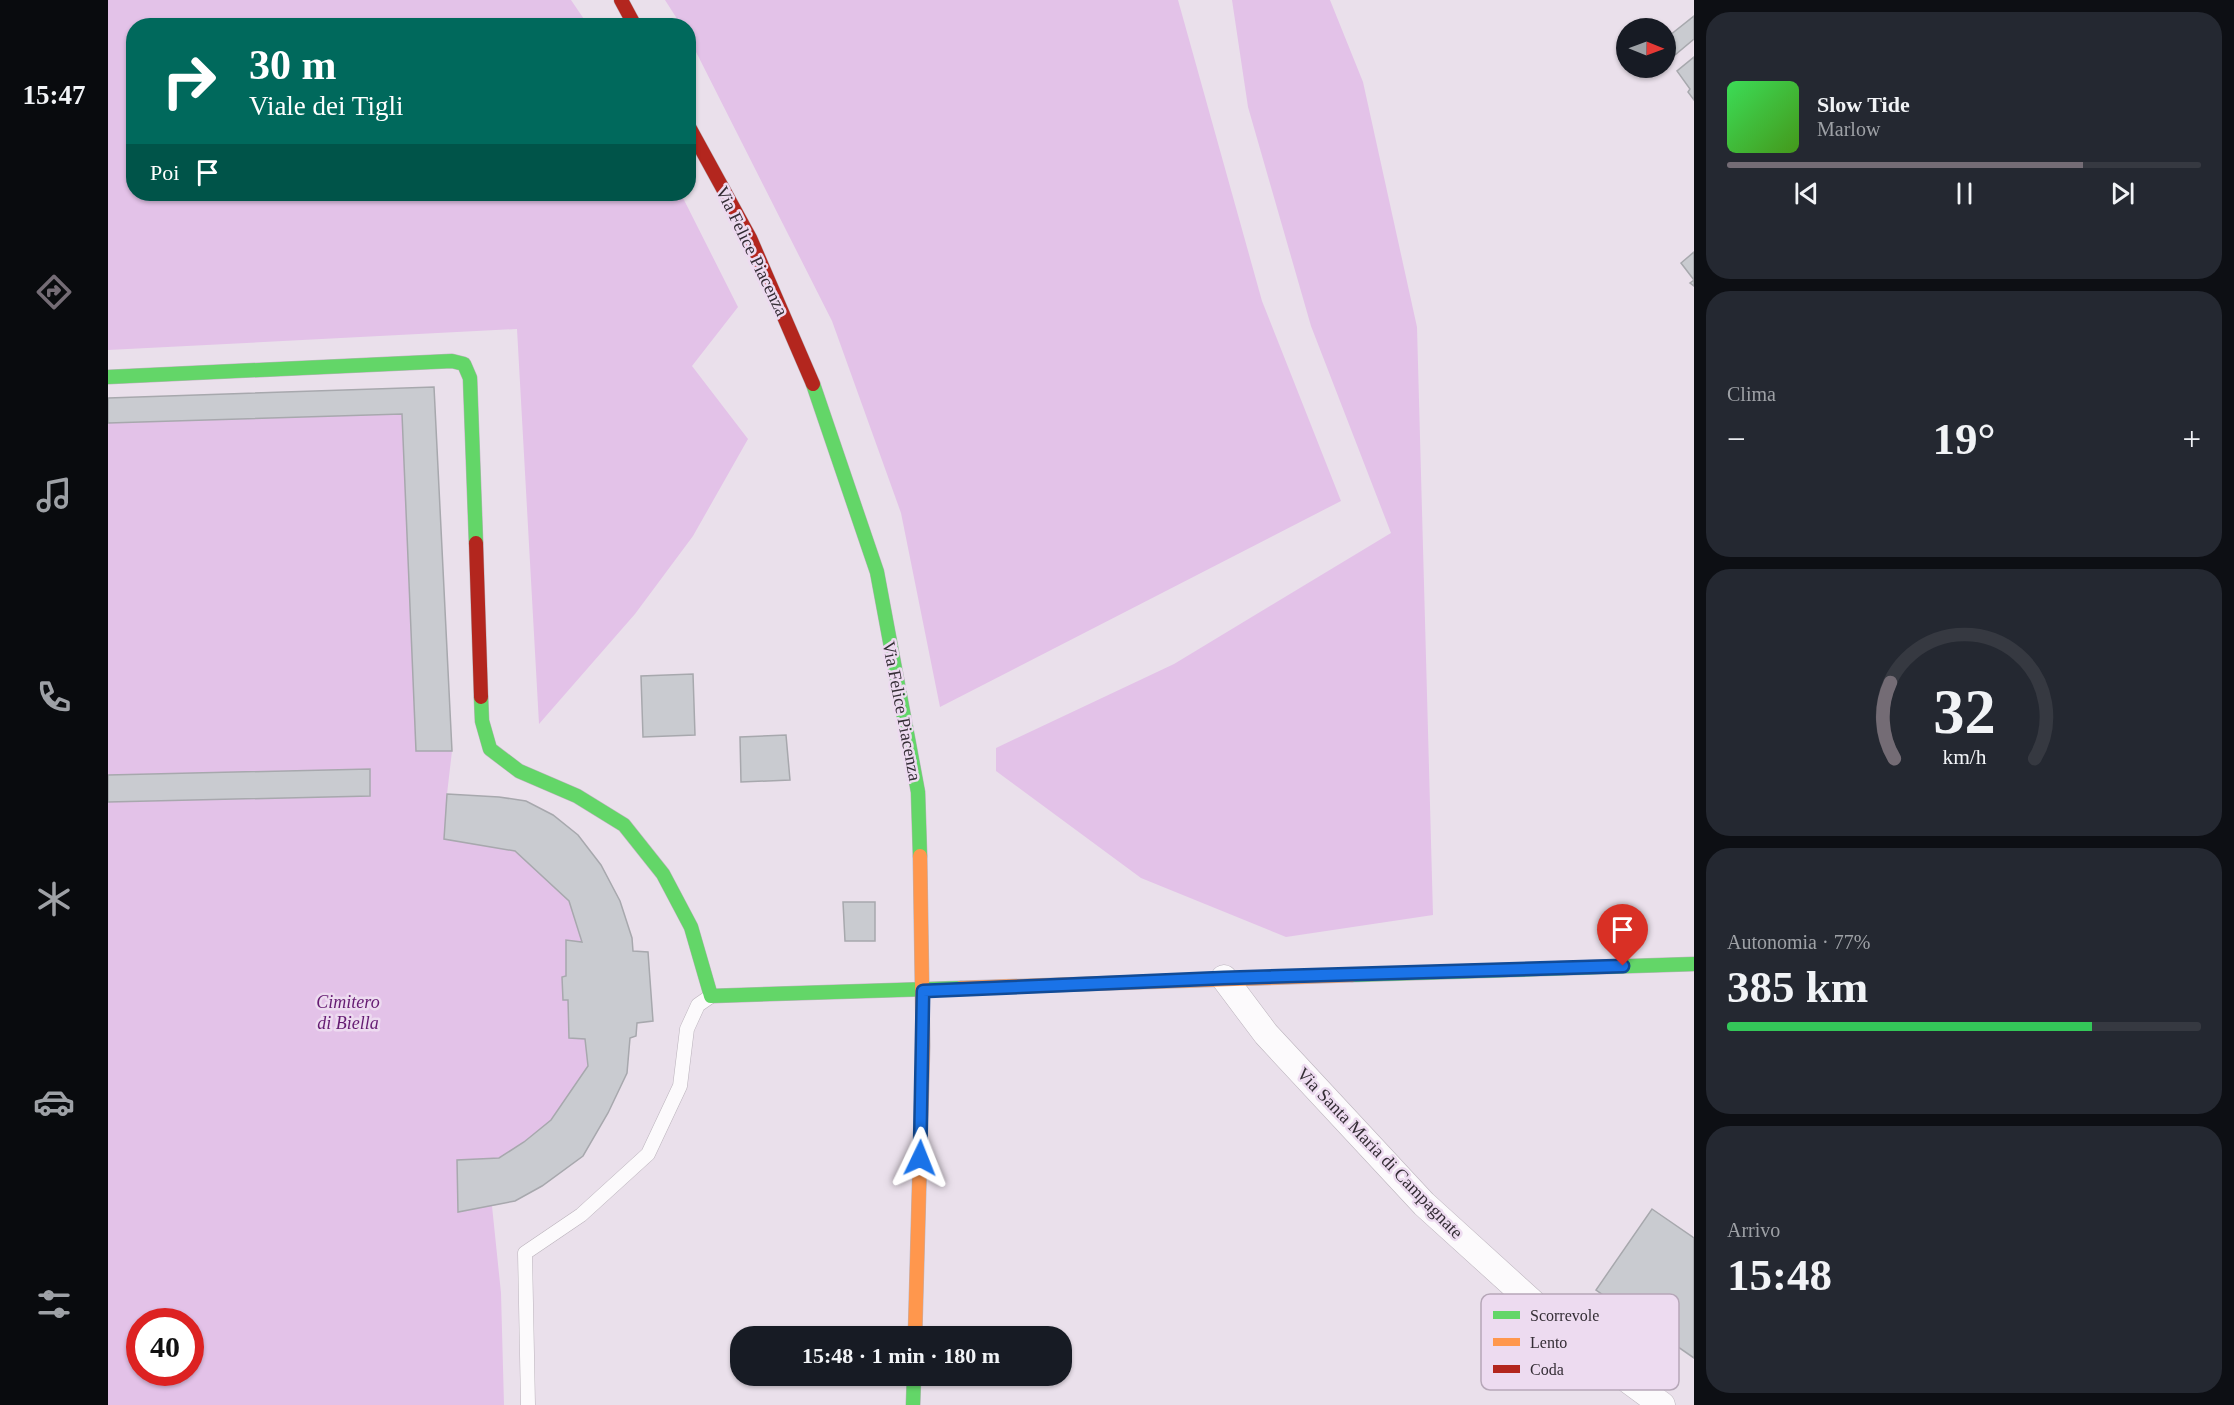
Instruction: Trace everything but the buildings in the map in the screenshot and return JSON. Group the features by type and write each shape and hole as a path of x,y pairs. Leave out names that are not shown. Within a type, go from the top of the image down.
{"street":[{"path":"621,0 631,18"},
{"name":"Via Felice Piacenza","path":"696,139 750,238 821,402 876,572 918,792 923,991 915,1326"},
{"path":"108,377 452,361 464,364 470,378 482,721 490,749 519,771 577,796 624,825 663,874 691,927 711,996 923,991 1224,978 1694,964"},
{"name":"Via Santa Maria di Campagnate","path":"1224,978 1266,1034 1425,1204 1524,1294"},
{"path":"913,1405 914,1386"},
{"name":"Via Santa Maria di Campagnate","path":"1642,1390 1662,1405"}],"lane":[{"path":"528,1405 525,1252 581,1215 648,1154 680,1086 687,1029 698,1005 711,996"}],"green space":[{"path":"108,0 571,0 583,18 126,18 126,201 685,201 738,307 692,366 748,439 693,536 635,614 539,724 517,329 108,350"},
{"path":"665,0 1178,0 1262,301 1341,501 940,707 901,513 832,321 696,52 696,18 677,18"},
{"path":"1232,0 1330,0 1363,82 1417,327 1433,915 1286,937 1141,878 996,771 996,748 1174,664 1391,533 1311,326 1248,107"},
{"name":"Cimitero di Biella","path":"434,387 452,751 447,794 526,801 578,835 601,865 620,901 632,938 633,951 648,952 653,1021 637,1023 636,1036 630,1038 627,1073 608,1113 583,1156 542,1186 515,1201 492,1206 501,1293 504,1405 108,1405 108,398"}],"traffic: fast":[{"path":"108,377 452,361 464,364 470,378 476,543"},
{"path":"813,384 877,572 918,792 920,856"},
{"path":"481,697 482,721 490,749 519,771 577,796 624,825 663,874 691,927 711,996 961,988"},
{"path":"1352,975 1694,964"},
{"path":"913,1405 914,1386"}],"traffic: slow":[{"path":"915,1326 923,1046 920,856"},
{"path":"961,988 1352,975"}],"traffic: jam":[{"path":"621,0 631,18"},
{"path":"696,140 750,238 813,384"},
{"path":"476,543 481,697"}],"route":[{"path":"920,1158 923,991 1224,978 1623,966"}]}
